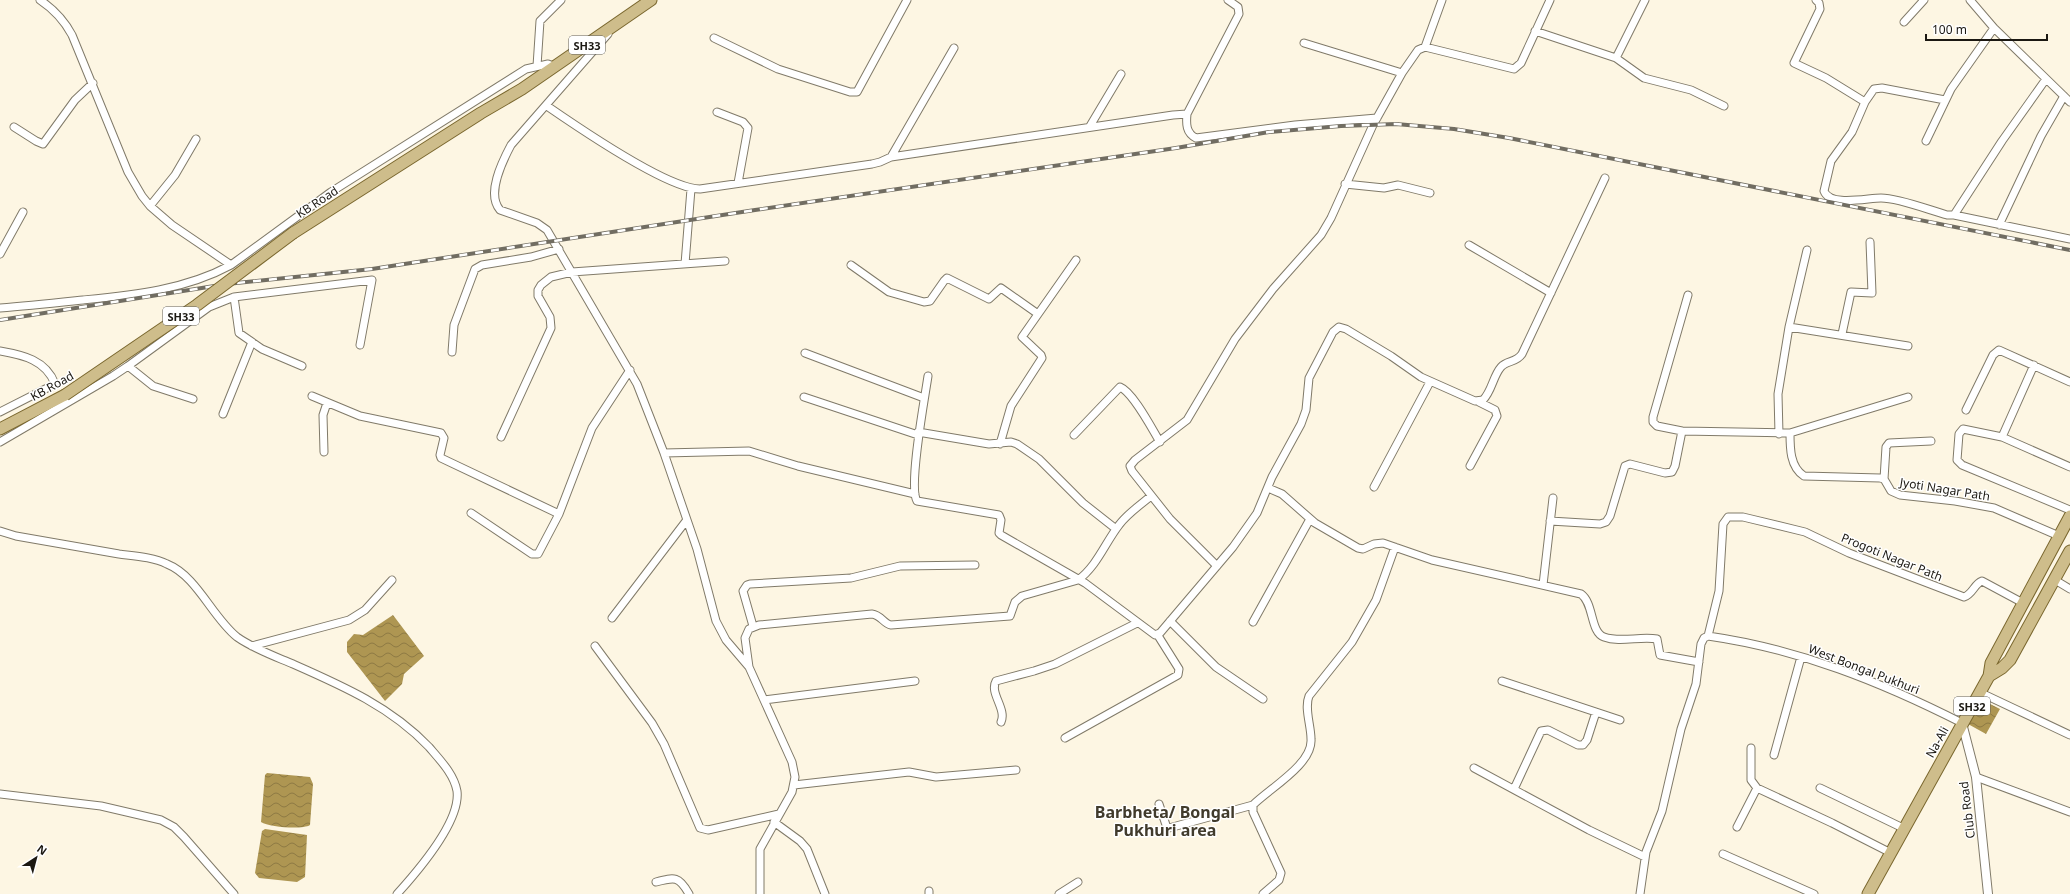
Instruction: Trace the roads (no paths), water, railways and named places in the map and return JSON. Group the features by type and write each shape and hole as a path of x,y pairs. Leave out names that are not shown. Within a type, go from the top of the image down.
{"main road":[{"name":"KB Road","path":"0,429 84,383 197,305 293,233 556,67 651,0"},
{"name":"Na-Ali","path":"1868,894 1989,676 1991,663 2070,516"},
{"path":"1989,676 2070,529"},
{"path":"1989,676 2002,668 2010,660 2070,551"}],"street":[{"path":"40,0 55,10 64,21 92,83 128,172 150,206 172,225 230,265"},
{"path":"537,66 540,21 561,0"},
{"path":"714,38 778,69 850,92 857,92 907,0"},
{"path":"1228,0 1238,7 1239,14 1187,114 1188,132 1196,138 1296,125 1377,118"},
{"path":"1425,47 1442,0"},
{"path":"1217,566 1188,538 1151,496 1132,471 1130,466 1135,460 1187,420 1235,339 1273,289 1321,235 1377,118 1402,73 1418,50 1425,47 1514,69 1521,63 1550,0"},
{"path":"1616,58 1645,0"},
{"path":"1816,0 1819,3 1820,9 1794,63 1826,78 1865,102"},
{"path":"1904,22 1924,0"},
{"path":"1970,0 1994,28 2070,102"},
{"path":"616,25 508,150 502,164 494,200 500,210 507,214 530,220 547,230 630,370 664,453 696,549 716,621 726,640 749,667 792,762 795,777 792,792 760,849 760,894"},
{"path":"1926,141 1945,100 1960,75 1994,28"},
{"path":"1535,31 1616,58 1644,78 1691,90 1724,106"},
{"path":"1304,43 1402,73"},
{"path":"891,157 954,48"},
{"path":"0,308 129,295 199,280 230,265 331,192 526,69 548,64 556,67"},
{"path":"1090,126 1121,74"},
{"path":"1954,215 1992,156 2046,80"},
{"path":"14,127 36,142 43,144 75,100 92,83"},
{"path":"1945,100 1876,88 1871,92 1865,102 1852,132 1831,161 1824,191 1825,195 1832,199 1853,201 1887,199 1947,215 1954,215 2070,239"},
{"path":"1998,225 2041,136 2064,96"},
{"path":"547,106 605,144 673,182 691,189 872,164 891,157 1090,126 1187,114"},
{"path":"717,112 743,122 748,128 738,182"},
{"path":"150,206 175,175 196,139"},
{"path":"1480,402 1485,398 1502,366 1520,357 1605,178"},
{"path":"1345,184 1384,188 1398,185 1430,192"},
{"path":"685,264 691,189"},
{"path":"0,254 23,212"},
{"path":"1842,334 1852,292 1872,292 1870,242"},
{"path":"1469,245 1550,293"},
{"path":"452,352 454,325 474,269 482,265 531,257 559,249"},
{"path":"1779,434 1778,394 1789,327 1807,250"},
{"path":"501,437 551,328 550,317 538,296 538,290 545,281 551,277 572,272 725,260"},
{"path":"1000,444 1014,401 1042,360 1041,354 1022,337 1076,260"},
{"path":"851,265 889,292 924,302 930,301 944,280 947,278 989,299 1001,288 1038,314"},
{"path":"0,442 113,376 209,308 234,297 372,280 360,345"},
{"path":"1688,295 1653,422 1657,426 1682,431 1724,431 1779,434 1790,433 1908,397"},
{"path":"234,297 237,309 237,330 252,342 272,353 302,366"},
{"path":"1157,634 1170,621 1246,530 1263,502 1272,477 1304,417 1309,378 1336,329 1339,327 1346,329 1430,382 1480,402 1495,410 1497,416 1470,466"},
{"path":"1789,327 1842,334 1908,346"},
{"path":"223,414 252,342"},
{"path":"0,351 21,355 38,363 52,374 55,384 0,412"},
{"path":"1966,410 1996,352 2002,352 2070,382"},
{"path":"805,354 924,398"},
{"path":"2002,437 2034,365"},
{"path":"128,366 153,386 194,399"},
{"path":"471,512 536,555 541,552 559,514 592,428 630,370"},
{"path":"928,376 918,434 915,499 920,503 998,515 1001,520 999,532 1001,535 1078,580 1150,633 1157,634 1179,669 1178,675 1065,738"},
{"path":"1374,487 1430,382"},
{"path":"1074,436 1120,387 1125,390 1135,403 1160,442"},
{"path":"312,396 360,416 441,433 444,438 440,455 441,458 559,514"},
{"path":"804,397 918,434 1000,444 1011,442 1023,447 1039,459 1083,503 1116,529"},
{"path":"324,452 322,415 327,403"},
{"path":"2070,467 2002,437 1963,429 1959,434 1957,460 1962,465 2070,510"},
{"path":"1550,521 1600,524 1606,522 1610,516 1625,466 1630,464 1665,473 1672,472 1675,466 1682,431"},
{"name":"Jyoti Nagar Path","path":"1790,433 1792,459 1798,472 1804,476 1884,479 1891,491 1900,495 1955,501 1994,508 2059,536"},
{"path":"1884,479 1886,447 1889,443 1931,442"},
{"path":"664,453 749,451 798,466 915,494"},
{"path":"1268,488 1282,494 1310,519 1358,548 1363,549 1379,542 1439,562 1582,594 1586,597 1600,635 1611,638 1654,639 1658,641 1660,655 1699,662"},
{"path":"749,667 745,638 746,632 753,626 872,614 880,617 891,625 1010,616 1015,602 1022,596 1078,580 1097,559 1116,529 1151,496"},
{"path":"1542,584 1553,498"},
{"name":"Progoti Nagar Path","path":"1708,636 1719,591 1723,524 1728,517 1743,517 1814,535 1849,553 1964,597 1970,594 1977,583 1982,581 2023,603"},
{"path":"1253,622 1310,519"},
{"path":"612,618 686,521"},
{"path":"0,531 16,536 166,563 184,574 226,626 236,636 252,646 348,688 383,708 418,735 448,771 457,792 457,804 448,825 423,864 397,894"},
{"path":"1158,804 1166,825 1169,828 1253,805 1296,768 1307,754 1312,741 1307,702 1309,696 1352,642 1376,600 1395,547"},
{"path":"753,626 743,591 747,585 750,584 851,578 868,575 892,567 975,565"},
{"path":"252,646 348,620 365,610 392,580"},
{"path":"2055,580 2070,589"},
{"path":"1170,621 1216,667 1263,699"},
{"path":"1001,722 1002,714 994,687 996,681 1054,664 1137,623"},
{"path":"1640,894 1645,857 1662,811 1681,729 1696,684 1702,641 1708,636"},
{"name":"West Bongal Pukhuri","path":"1708,636 1755,644 1819,661 1917,701 1962,723"},
{"path":"595,646 648,716 658,733 700,828 708,830 779,814"},
{"path":"1774,755 1801,657"},
{"path":"764,700 915,681"},
{"path":"1502,681 1620,720"},
{"path":"1979,692 2070,734"},
{"path":"1514,789 1541,731 1548,730 1578,745 1583,745 1587,740 1596,712"},
{"name":"Club Road","path":"1962,723 1976,777 1988,894"},
{"path":"1751,748 1751,780 1757,788 1892,853"},
{"path":"1474,768 1589,830 1645,857"},
{"path":"794,785 909,772 936,777 1016,770"},
{"path":"1976,777 2070,812"},
{"path":"1737,827 1757,788"},
{"path":"1820,788 1905,828"},
{"path":"0,794 100,806 161,820 174,827 184,837 234,894"},
{"path":"1253,805 1253,812 1281,872 1279,880 1262,894"},
{"path":"774,822 800,841 807,849 825,894"},
{"path":"1723,854 1814,894"},
{"path":"656,882 669,878 677,879 683,884 690,894"},
{"path":"1059,894 1078,882"}],"water":[{"path":"393,615 424,656 404,674 402,684 385,701 347,652 347,642 354,634 363,635"},
{"path":"1980,699 2000,709 1986,734 1968,724"},
{"path":"267,773 310,777 313,784 310,825 306,827 286,827 261,822 265,775"},
{"path":"265,829 307,835 305,877 297,882 259,878 255,873 262,831"}],"railway":[{"path":"0,320 227,284 372,269 755,210 1176,148 1269,132 1341,126 1396,124 1454,129 1509,138 2070,250"}],"district":[{"name":"Barbheta/ Bongal Pukhuri area","path":"1165,821"}]}
